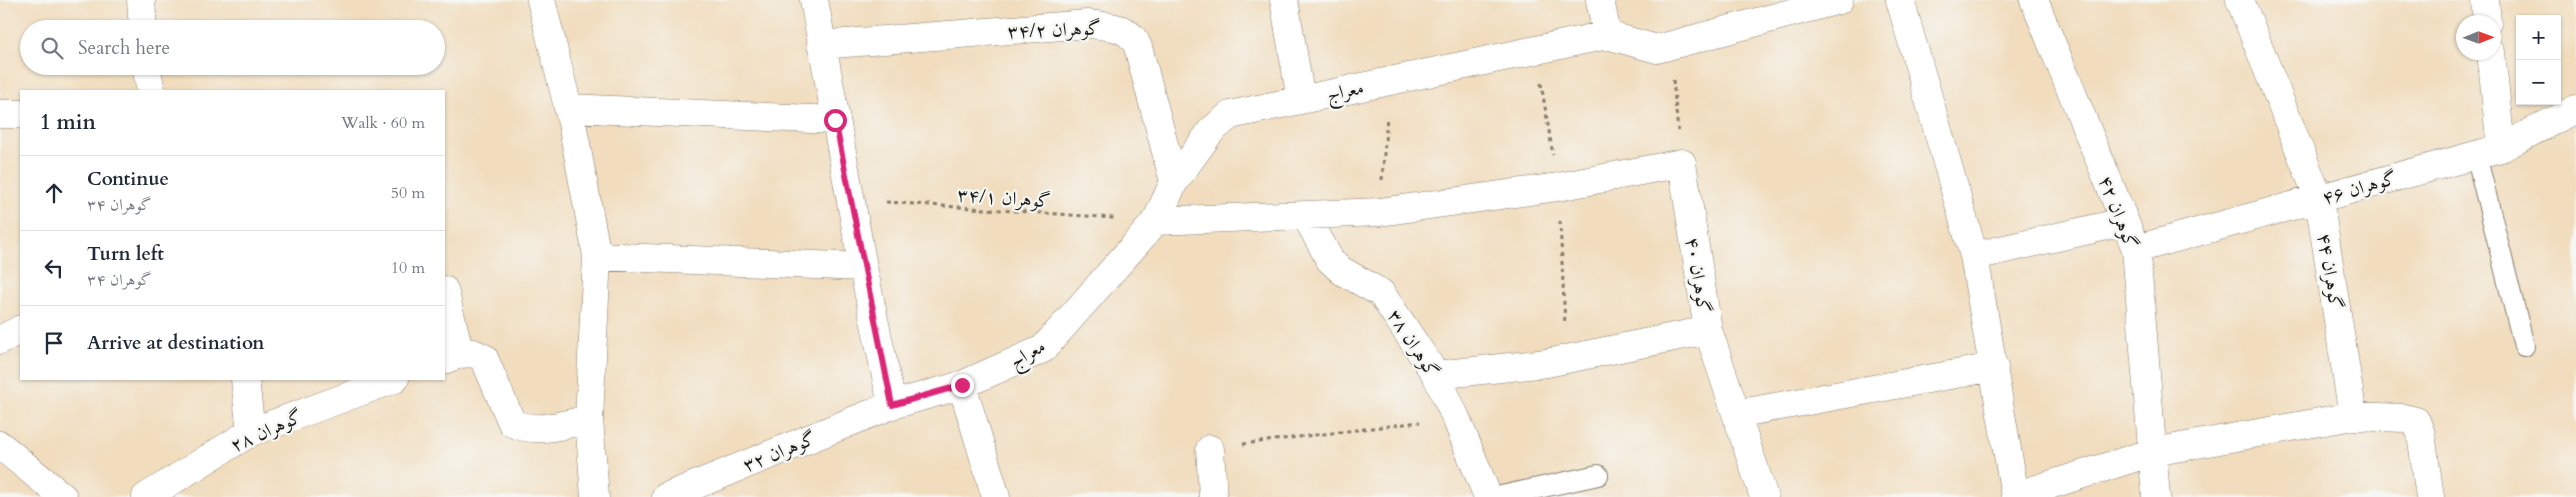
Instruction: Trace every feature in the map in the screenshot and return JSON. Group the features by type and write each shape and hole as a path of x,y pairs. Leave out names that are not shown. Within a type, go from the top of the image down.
{"street":[{"path":"141,0 142,20"},
{"path":"541,0 568,108 597,256 588,419 595,497"},
{"path":"814,0 863,268 892,405"},
{"path":"1284,0 1301,100"},
{"path":"1600,0 1607,35"},
{"name":"معراج","path":"892,405 962,385 1043,348 1156,220 1174,182 1211,131 1230,115 1607,35 1658,49 1839,0"},
{"path":"1900,0 1974,256 1994,367 2008,496 2153,452 2353,416 2404,418 2416,421 2421,434 2430,497"},
{"name":"گوهران ۴۲","path":"2034,0 2136,248 2156,497"},
{"name":"گوهران ۴۴","path":"2240,0 2319,198 2353,416"},
{"path":"2485,0 2486,15"},
{"name":"گوهران ۳۴/۲","path":"821,45 1088,24 1122,28 1134,37 1138,47 1174,182"},
{"path":"2488,151 2490,60"},
{"path":"148,75 151,90"},
{"path":"568,108 835,120"},
{"name":"گوهران ۴۶","path":"2136,248 2488,151 2576,109"},
{"path":"0,114 20,114"},
{"path":"1156,220 1380,212 1558,186 1682,164"},
{"name":"گوهران ۴۰","path":"1682,164 1708,330 1764,497"},
{"name":"گوهران ۳۸","path":"1306,216 1330,260 1342,271 1381,292 1436,375 1456,418 1488,497"},
{"path":"1974,256 2124,222"},
{"path":"597,256 863,268"},
{"path":"445,298 452,357 474,353 484,358 512,423 525,428 542,429 588,419"},
{"path":"0,340 20,330"},
{"path":"1436,375 1547,363 1708,330"},
{"path":"1736,414 1994,367"},
{"path":"245,380 251,432"},
{"name":"گوهران ۲۸","path":"146,497 251,432 391,380"},
{"path":"962,385 996,497"},
{"name":"گوهران ۳۲","path":"666,497 892,405"},
{"path":"0,445 63,497"},
{"path":"1210,448 1213,497"}],"lane":[{"path":"2488,151 2524,346"},
{"path":"1496,497 1598,475"}],"path":[{"path":"1670,46 1682,164"},
{"path":"1380,212 1390,80"},
{"name":"گوهران ۳۴/۱","path":"850,200 1156,220"},
{"path":"1210,448 1456,418"}],"route":[{"path":"835,120 863,268 892,405 962,385"}]}
